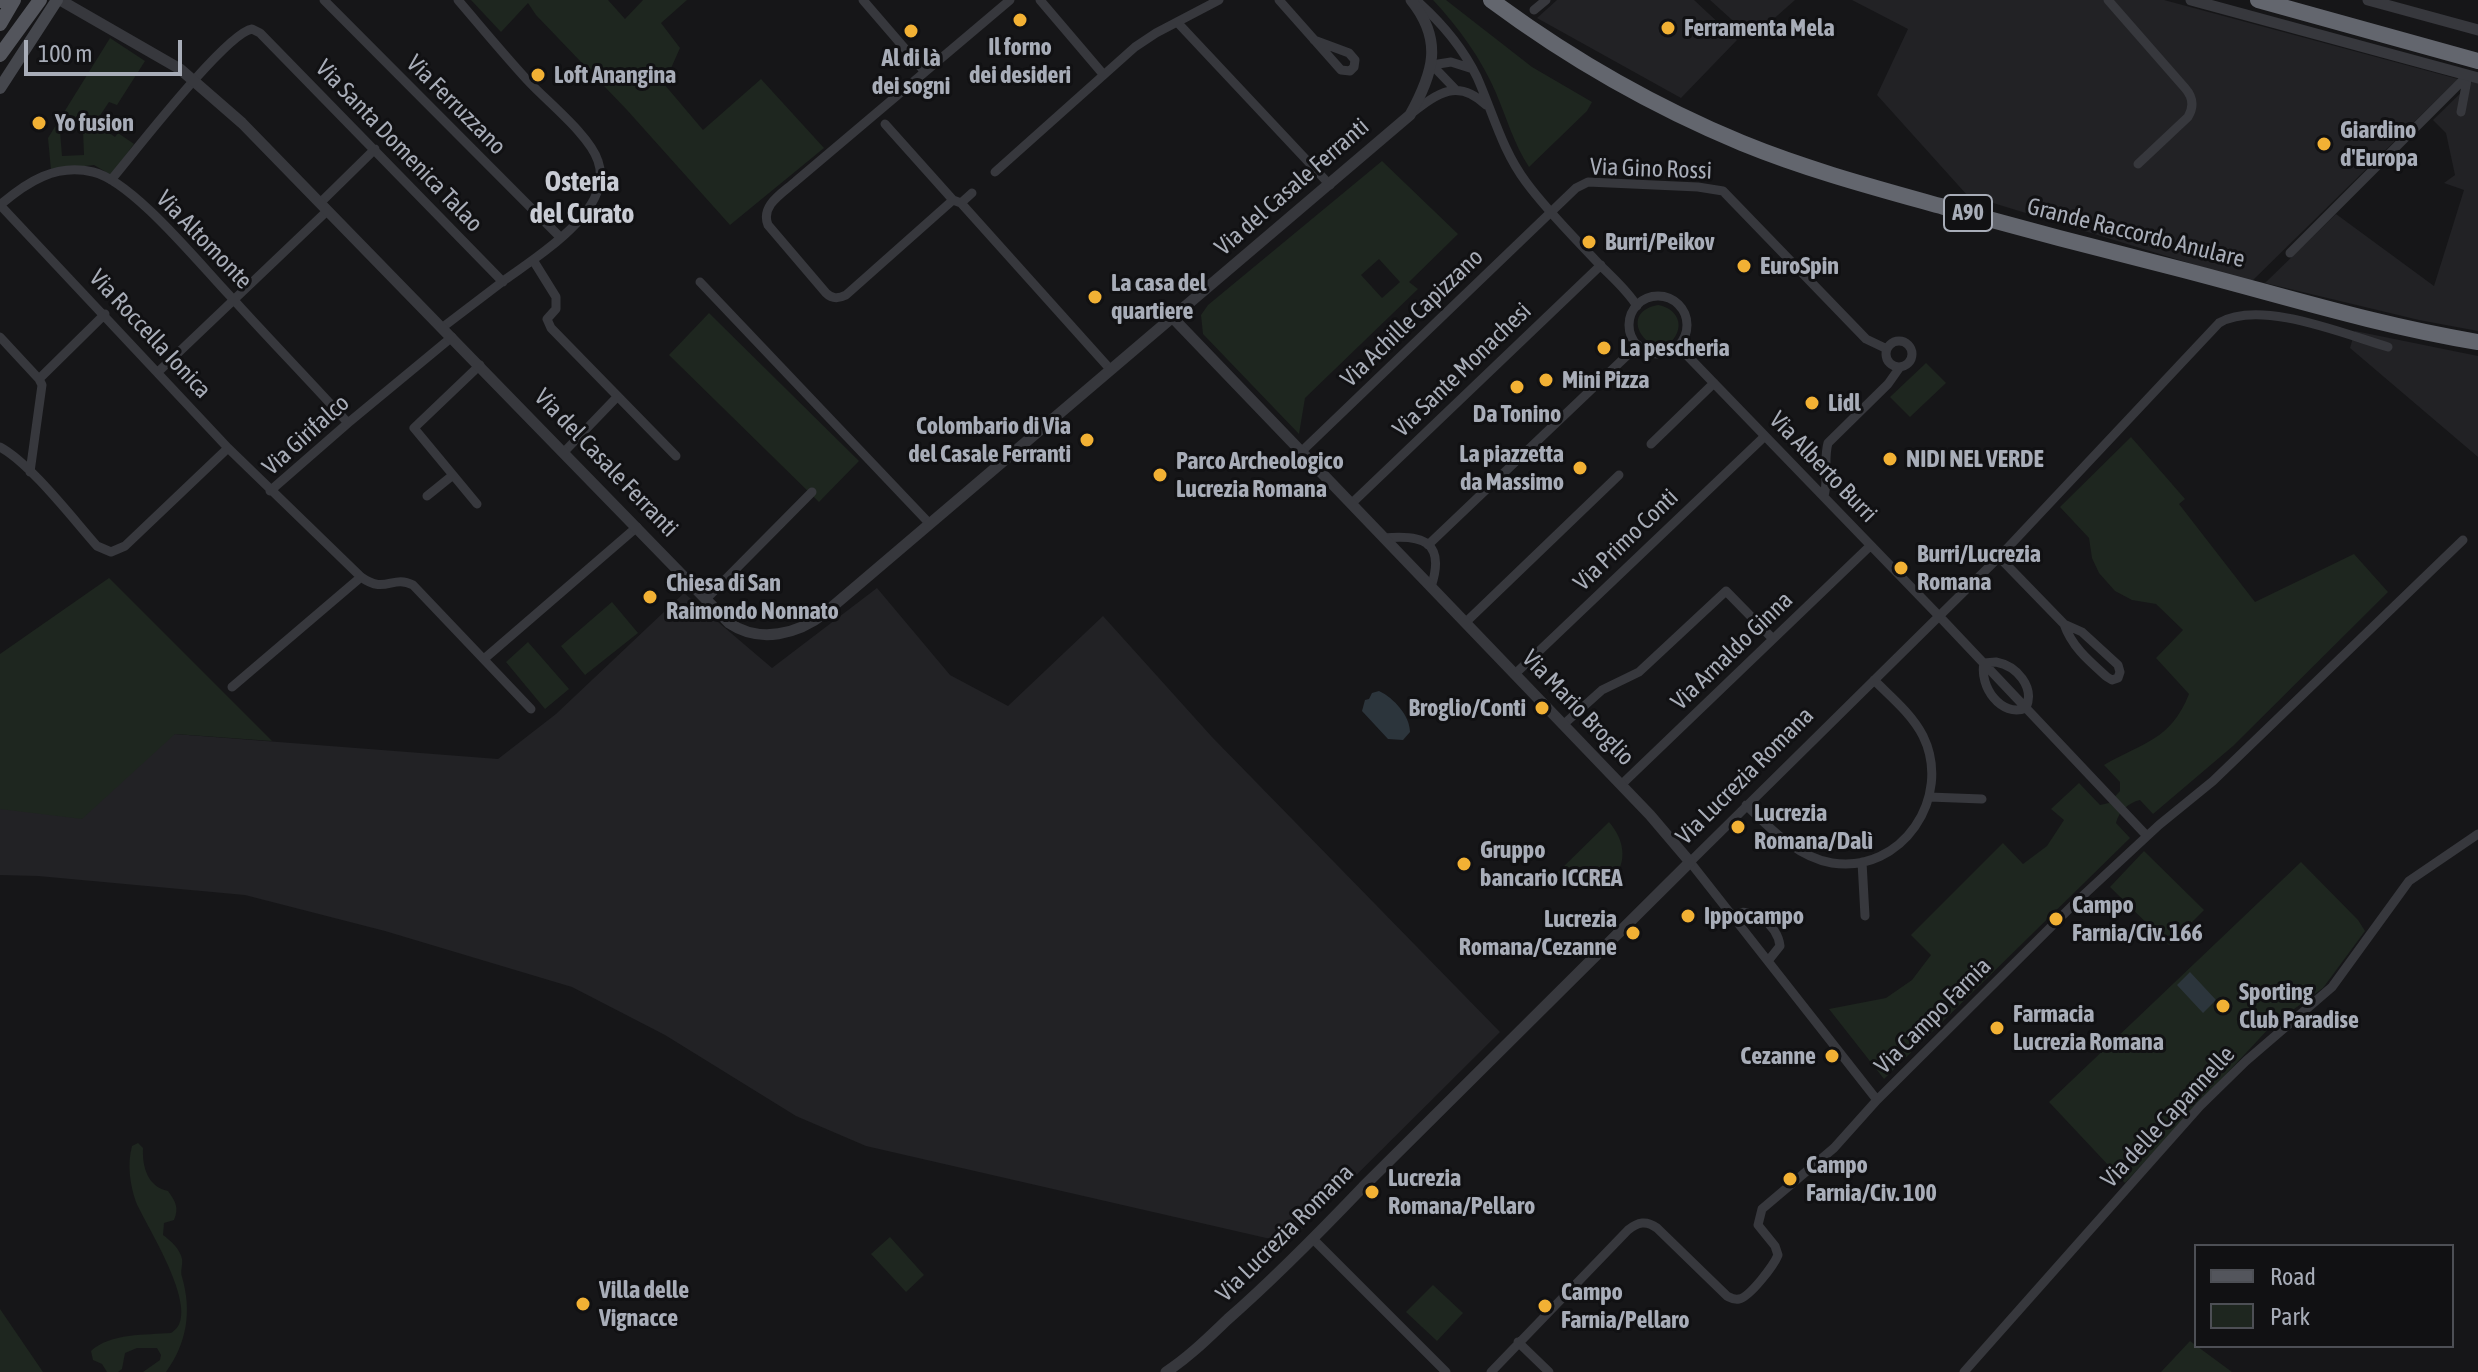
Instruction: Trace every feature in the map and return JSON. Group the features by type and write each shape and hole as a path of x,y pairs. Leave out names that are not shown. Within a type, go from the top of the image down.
{"highway":[{"name":"Grande Raccordo Anulare","path":"1491,0 1584,63 1646,98 1744,144 1817,171 2363,318 2478,342"},
{"path":"2258,0 2475,71"}],"main road":[{"path":"0,24 14,0"},
{"path":"0,55 40,0"},
{"path":"0,88 59,0"}],"street":[{"name":"Via del Casale Ferranti","path":"59,0 161,57 194,80 242,123 443,327 729,623 740,629 770,634 801,628 825,613 1410,115 1432,65 1429,30 1414,0"},
{"name":"Via Ferruzzano","path":"324,0 561,238"},
{"path":"443,327 561,238 582,216 600,178 598,160 586,140 524,77 458,0"},
{"path":"863,0 925,72"},
{"path":"972,193 957,201 846,295 835,298 827,295 770,227 765,215 771,204 1010,0"},
{"path":"1040,0 1103,74"},
{"path":"995,172 1141,43 1219,0"},
{"path":"1279,0 1314,40"},
{"path":"1414,0 1449,33 1473,69 1497,133 1518,171 1551,213 1625,289 1637,306"},
{"path":"1534,10 1546,0"},
{"path":"2108,0 2191,98 2188,117 2138,164"},
{"path":"2191,0 2475,71"},
{"path":"2368,0 2478,30"},
{"path":"1177,22 1330,185"},
{"name":"Via Santa Domenica Talao","path":"194,80 235,38 246,30 255,30 503,282"},
{"path":"1432,65 1454,62 1473,69"},
{"path":"1432,65 1456,90"},
{"path":"2461,112 2475,71"},
{"path":"2290,253 2475,71"},
{"path":"111,180 194,80"},
{"path":"1410,115 1440,94 1456,90 1473,94 1488,107"},
{"path":"885,124 1110,369"},
{"path":"158,372 324,207 375,149"},
{"name":"Via Altomonte","path":"0,205 30,181 57,172 88,171 111,180 152,214 348,423"},
{"name":"Via Gino Rossi","path":"1551,213 1576,188 1588,182 1723,191 1866,339 1887,349"},
{"name":"Via Roccella Ionica","path":"0,205 270,491"},
{"name":"Via Achille Capizzano","path":"1301,452 1551,213"},
{"path":"533,260 557,300 556,309 547,319 548,325 676,456"},
{"name":"Via Sante Monachesi","path":"1351,504 1601,265"},
{"path":"700,282 929,523"},
{"path":"1653,297 1668,298 1676,303 1683,310 1687,324 1684,338 1678,346 1658,354 1638,345 1632,337 1630,323 1637,306 1653,297"},
{"path":"1187,333 1193,301"},
{"path":"39,379 105,314"},
{"name":"Via Lucrezia Romana","path":"1166,1372 1244,1306 1313,1239 1746,805 1999,557 2211,330 2222,321 2244,314 2273,314 2388,347"},
{"name":"Via Mario Broglio","path":"1172,317 1564,724 1690,862"},
{"path":"0,337 39,379 43,391 30,472"},
{"name":"Via Girifalco","path":"361,577 270,491 452,337"},
{"name":"Via Gino Rossi","path":"1896,341 1908,344 1912,352 1910,360 1900,367 1888,362 1887,349 1896,341"},
{"path":"1428,545 1638,345"},
{"name":"Via Alberto Burri","path":"1678,346 2147,836"},
{"path":"477,504 414,428 480,365"},
{"path":"1824,496 1828,479 1826,454 1830,441 1886,387 1900,367"},
{"path":"1651,444 1714,383"},
{"path":"564,452 617,397"},
{"name":"Via Primo Conti","path":"1515,674 1765,436"},
{"path":"0,447 13,455 97,546 107,552 115,552 125,546 228,448"},
{"path":"427,496 453,475"},
{"path":"1465,623 1619,475"},
{"path":"707,598 812,492"},
{"path":"484,659 637,527"},
{"path":"1384,538 1413,537 1428,545 1435,562 1431,587"},
{"name":"Via Campo Farnia","path":"1491,1372 1628,1230 1641,1223 1657,1228 1728,1297 1743,1298 1770,1269 1778,1255 1775,1246 1758,1225 1762,1209 1834,1148 1877,1100 2076,902 2147,836 2213,781 2463,540"},
{"name":"Via Arnaldo Ginna","path":"1621,785 1870,546"},
{"path":"1999,557 2064,624 2082,632 2118,665 2118,678 2112,680 2107,677 2078,650 2064,624"},
{"path":"232,687 361,577 377,586 400,581 411,583 531,709"},
{"path":"1564,724 1602,690 1642,670 1726,591 1773,639"},
{"path":"1984,663 2002,663 2016,671 2029,693 2026,708 2011,710 1994,699 1984,683 1984,663"},
{"path":"1746,805 1788,843 1807,855 1833,863 1862,862 1900,843 1917,823 1929,797 1933,770 1922,734 1914,721 1874,680"},
{"path":"1929,797 1982,799"},
{"name":"Via delle Capannelle","path":"1964,1372 2200,1106 2246,1061 2332,987 2409,881 2478,834"},
{"path":"1690,862 1877,1100"},
{"path":"1862,862 1865,916"},
{"path":"1732,915 1748,912 1763,919 1773,930 1780,946 1768,961"},
{"path":"1313,1239 1446,1372"},
{"path":"1518,1342 1549,1372"}],"shaded area":[{"path":"1557,0 1694,0 1737,40 1681,98 1537,18"},
{"path":"1710,0 1795,0 1752,38"},
{"path":"1852,0 2164,0 2458,79 2251,282 1967,195 1877,95 1908,29"},
{"path":"2473,81 2478,83 2478,331 2265,283 2336,214 2434,286 2464,190 2444,183 2455,175 2446,133 2433,120"},
{"path":"2355,331 2478,356 2478,457 2350,348"},
{"path":"877,588 950,675 1008,706 1103,616 1212,737 1500,1032 1288,1243 866,1146 796,1116 665,1035 572,987 385,931 245,895 0,875 0,806 175,734 498,759 556,714 684,593 772,668"},
{"path":"1379,691 1395,703 1407,720 1410,732 1403,740 1388,739 1362,711 1365,700"},
{"path":"2190,972 2216,1000 2203,1013 2177,985"}],"green space":[{"path":"471,0 608,0 625,19 643,0 687,0 661,23 680,48 664,84 703,130 761,79 824,148 730,225 528,3 501,32"},
{"path":"1433,0 1446,0 1532,67 1592,102 1587,111 1529,167 1483,68"},
{"path":"110,38 145,61 117,105 109,102 95,123 115,137 118,133 134,144 111,175 94,165 51,170 48,138","holes":["83,130 84,155 62,156 60,131"]},
{"path":"1382,161 1458,234 1409,282 1418,289 1305,398 1299,434 1203,334 1201,315 1208,305","holes":["1379,259 1400,282 1382,298 1361,275"]},
{"path":"1658,305 1672,311 1679,323 1677,333 1669,343 1660,346 1643,337 1638,328 1638,319 1644,310"},
{"path":"709,313 859,461 819,502 669,355"},
{"path":"1926,363 1946,383 1910,417 1890,397"},
{"path":"2131,437 2185,499 2179,504 2255,602 2354,554 2388,592 2233,746 2153,814 2140,800 2125,808 2116,823 2130,838 1884,1079 1829,1009 1886,998 1912,980 1931,955 1911,935 2003,843 2023,864 2047,846 2064,820 2051,809 2079,783 2100,805 2109,803 2120,791 2120,782 2104,765 2164,731 2182,709 2189,694 2156,658 2183,630 2156,604 2132,600 2115,591 2099,573 2092,558 2089,538 2060,507"},
{"path":"109,578 272,741 175,734 82,819 0,809 0,654"},
{"path":"612,602 638,633 585,675 561,646"},
{"path":"528,642 569,689 545,709 506,662"},
{"path":"1609,822 1619,838 1622,854 1620,868 1612,879 1601,887 1586,889 1571,885 1555,875"},
{"path":"2144,851 2204,910 2169,945 2110,887"},
{"name":"Sporting Club Paradise","path":"2301,862 2365,931 2323,988 2272,1025 2125,1183 2049,1102"},
{"path":"138,1143 143,1148 151,1181 168,1191 176,1205 174,1220 164,1223 163,1235 182,1259 181,1275 187,1302 186,1326 179,1350 166,1372 143,1372 160,1360 161,1355 157,1348 137,1348 125,1353 122,1369 107,1372 102,1364 93,1360 91,1351 99,1345 129,1336 171,1333 180,1323 178,1290 132,1189 130,1153 132,1146"},
{"path":"890,1237 924,1275 906,1292 871,1254"},
{"path":"1433,1285 1463,1313 1437,1341 1406,1312"},
{"path":"0,1309 43,1372 0,1372"},
{"path":"2190,1341 2194,1348 2199,1348 2232,1372 2161,1372"}],"place":[{"name":"Il forno dei desideri","path":"1020,20"},
{"name":"Ferramenta Mela","path":"1668,28"},
{"name":"Al di là dei sogni","path":"911,31"},
{"name":"Loft Anangina","path":"538,75"},
{"name":"Yo fusion","path":"39,123"},
{"name":"Giardino d'Europa","path":"2324,144"},
{"name":"Burri/Peikov","path":"1589,242"},
{"name":"EuroSpin","path":"1744,266"},
{"name":"La casa del quartiere","path":"1095,297"},
{"name":"La pescheria","path":"1604,348"},
{"name":"Mini Pizza","path":"1546,380"},
{"name":"Da Tonino","path":"1517,387"},
{"name":"Lidl","path":"1812,403"},
{"name":"Colombario di Via del Casale Ferranti","path":"1087,440"},
{"name":"NIDI NEL VERDE","path":"1890,459"},
{"name":"La piazzetta da Massimo","path":"1580,468"},
{"name":"Parco Archeologico Lucrezia Romana","path":"1160,475"},
{"name":"Burri/Lucrezia Romana","path":"1901,568"},
{"name":"Chiesa di San Raimondo Nonnato","path":"650,597"},
{"name":"Broglio/Conti","path":"1542,708"},
{"name":"Lucrezia Romana/Dalì","path":"1738,827"},
{"name":"Gruppo bancario ICCREA","path":"1464,864"},
{"name":"Ippocampo","path":"1688,916"},
{"name":"Campo Farnia/Civ. 166","path":"2056,919"},
{"name":"Lucrezia Romana/Cezanne","path":"1633,933"},
{"name":"Sporting Club Paradise","path":"2223,1006"},
{"name":"Farmacia Lucrezia Romana","path":"1997,1028"},
{"name":"Cezanne","path":"1832,1056"},
{"name":"Campo Farnia/Civ. 100","path":"1790,1179"},
{"name":"Lucrezia Romana/Pellaro","path":"1372,1192"},
{"name":"Villa delle Vignacce","path":"583,1304"},
{"name":"Campo Farnia/Pellaro","path":"1545,1306"}],"district":[{"name":"Osteria del Curato","path":"582,198"}]}
